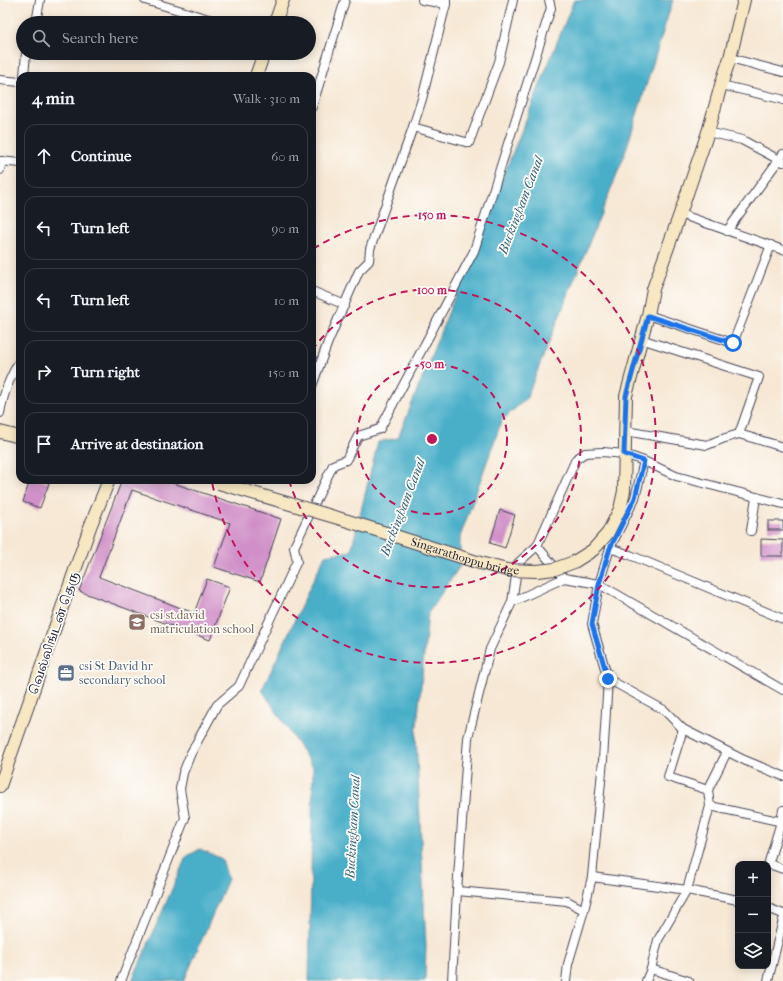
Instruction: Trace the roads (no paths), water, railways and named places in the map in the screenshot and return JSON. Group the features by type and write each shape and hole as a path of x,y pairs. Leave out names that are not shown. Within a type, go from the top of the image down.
{"main road":[{"path":"277,16 283,0"},
{"name":"Singarathoppu bridge","path":"225,484 507,570 537,572 555,569 574,562 593,550 608,533 620,509 624,491 626,396 648,316 653,289 708,132 730,58 744,0"},
{"path":"257,72 262,60"},
{"path":"0,432 16,436"},
{"name":"வெல்லிங்டன் தெரு","path":"2,774 90,527 107,484"}],"street":[{"path":"37,16 40,0"},
{"path":"144,0 198,16"},
{"path":"316,94 345,0"},
{"path":"316,375 328,342 360,271 369,261 370,249 422,99 446,2 422,0"},
{"path":"413,127 469,143 499,62 513,0"},
{"path":"121,981 185,818 180,789 183,773 191,753 217,705 239,686 297,561 294,547 333,465 346,460 358,436 380,428 474,251 551,8 549,0"},
{"path":"730,58 783,72"},
{"path":"24,72 25,60"},
{"path":"0,80 16,82"},
{"path":"721,85 781,98 783,100"},
{"path":"708,132 742,140 782,158 727,231"},
{"path":"0,170 1,161 16,163"},
{"path":"680,214 783,250"},
{"path":"648,316 733,343 771,245"},
{"path":"316,293 345,305"},
{"path":"641,340 760,377 739,434"},
{"path":"0,413 4,394 16,367"},
{"path":"625,431 707,445 739,434 783,447"},
{"path":"452,981 468,738 490,649 512,602 518,563 537,546 576,459 585,453 603,452 624,454 644,461 676,476 783,504"},
{"path":"566,981 568,964 592,877 604,760 608,679 592,624 599,584 610,548 635,498 644,461"},
{"path":"752,531 756,497"},
{"path":"537,546 564,578"},
{"path":"610,548 783,619"},
{"path":"512,602 564,578 599,584 783,690"},
{"path":"608,679 664,710 683,729 744,760 783,776"},
{"path":"683,729 668,777 708,790"},
{"path":"646,981 651,969 658,940 687,890 710,806 708,790 727,752"},
{"path":"0,786 2,774"},
{"path":"710,806 782,822"},
{"path":"769,861 782,822 783,810"},
{"path":"771,865 783,869"},
{"path":"592,877 687,890 735,899"},
{"path":"457,891 567,901 584,910"},
{"path":"771,909 783,914"},
{"path":"768,981 783,920"},
{"path":"651,969 689,981"}],"water":[{"name":"Buckingham Canal","path":"574,0 673,0 623,159 526,399 502,420 460,537 460,566 428,613 416,736 426,946 425,981 309,981 313,767 262,690 325,555 351,551 378,442 398,438"},
{"path":"200,849 222,859 228,879 184,981 132,981 186,857"}],"place":[{"name":"csi st.david matriculation school","path":"137,622"},
{"name":"csi St David hr secondary school","path":"66,673"}]}
